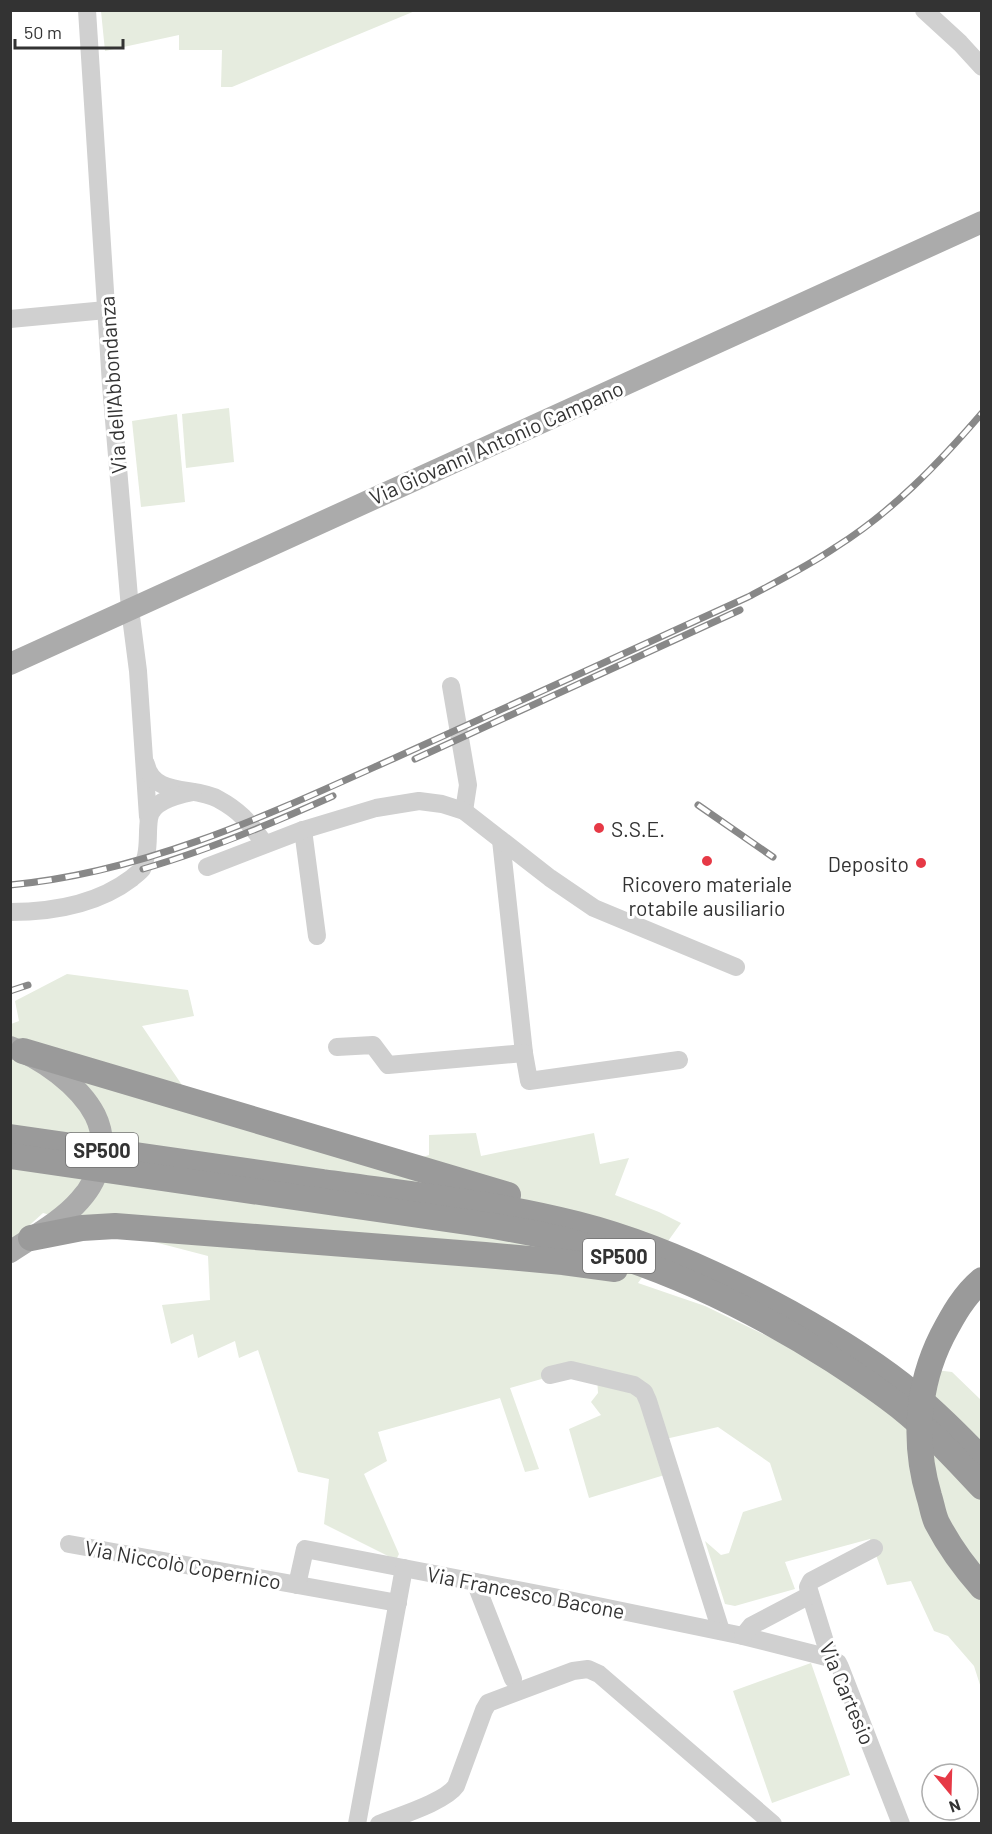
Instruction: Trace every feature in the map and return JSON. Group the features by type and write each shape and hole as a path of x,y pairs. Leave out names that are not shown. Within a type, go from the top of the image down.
{"highway":[{"path":"17,1049 485,1189 611,1221 650,1237 695,1265"},
{"name":"SP500","path":"10,1137 192,1173 528,1232 573,1242 652,1268 751,1312 865,1381 934,1436 981,1487"},
{"name":"SP500","path":"10,1156 192,1173 480,1205 532,1214 618,1236 695,1265 760,1296 822,1331 879,1368 912,1393 947,1424 981,1460"},
{"path":"21,1245 82,1228 115,1226 563,1262 626,1272 689,1295 751,1312"},
{"path":"981,1280 960,1305 933,1355 922,1398 918,1436 923,1475 936,1521 961,1562 981,1587"}],"main road":[{"name":"Via Giovanni Antonio Campano","path":"10,664 981,222"},
{"path":"17,1049 54,1070 78,1092 95,1115 101,1138 101,1162 93,1182 80,1200 56,1221 21,1245"}],"street":[{"name":"Via dell'Abbondanza","path":"10,912 74,906 119,887 142,869 148,848 145,759 130,609 106,310 87,10"},
{"path":"924,10 981,66"},
{"path":"10,319 106,310"},
{"path":"451,686 468,785 464,811"},
{"name":"Via dell'Abbondanza","path":"145,759 153,778 162,786 208,794 244,815 265,844"},
{"path":"148,817 161,803 174,796 193,792"},
{"path":"207,867 303,830 376,808 419,801 442,804 464,811 550,878 594,908 736,967"},
{"path":"303,830 317,936"},
{"path":"501,840 529,1082 679,1060"},
{"path":"337,1047 373,1045 388,1065 524,1053"},
{"path":"550,1375 571,1370 634,1385 644,1392 721,1631"},
{"name":"Via Niccolò Copernico","path":"69,1544 398,1604"},
{"path":"743,1636 751,1626 810,1595 808,1587 811,1581 874,1548"},
{"name":"Via Niccolò Copernico","path":"297,1585 305,1549 404,1568"},
{"name":"Via Francesco Bacone","path":"357,1824 404,1568 721,1631 830,1658"},
{"path":"475,1581 513,1679"},
{"name":"Via Cartesio","path":"810,1595 830,1658 840,1667 901,1824"},
{"path":"379,1824 442,1798 453,1791 488,1703 573,1671 588,1669 599,1674 774,1824"}],"shaded area":[{"path":"101,10 415,11 232,87 221,87 222,50 179,50 179,35 105,51"},
{"path":"229,408 234,462 186,468 182,414"},
{"path":"177,414 185,502 141,507 132,421"},
{"path":"67,974 188,990 194,1016 142,1026 182,1085 413,1160 429,1155 429,1135 476,1133 481,1156 594,1133 600,1164 629,1158 615,1195 681,1223 638,1283 705,1306 840,1371 909,1425 936,1370 952,1372 981,1400 981,1688 974,1666 948,1636 934,1631 911,1581 887,1585 870,1539 785,1562 795,1589 735,1606 725,1604 705,1541 721,1555 729,1553 743,1512 782,1500 770,1463 718,1427 661,1440 671,1473 589,1498 569,1429 601,1415 591,1402 598,1393 597,1377 573,1370 510,1388 539,1469 525,1472 500,1398 378,1432 387,1461 364,1474 399,1554 396,1560 324,1524 329,1479 298,1472 258,1350 239,1358 235,1341 198,1358 193,1334 171,1344 162,1305 210,1300 208,1256 43,1213 11,1242 11,1024 19,1021 15,1001"},
{"path":"811,1663 850,1775 772,1803 733,1691"}],"railway":[{"path":"10,885 61,878 160,854 256,819 748,597 815,561 857,533 914,486 982,413"},
{"path":"415,759 740,610"},
{"path":"143,869 240,836 333,796"},
{"path":"698,805 773,857"},
{"path":"10,991 28,985"}],"place":[{"name":"S.S.E.","path":"599,828"},
{"name":"Ricovero materiale rotabile ausiliario","path":"707,861"},
{"name":"Deposito","path":"921,863"}]}
